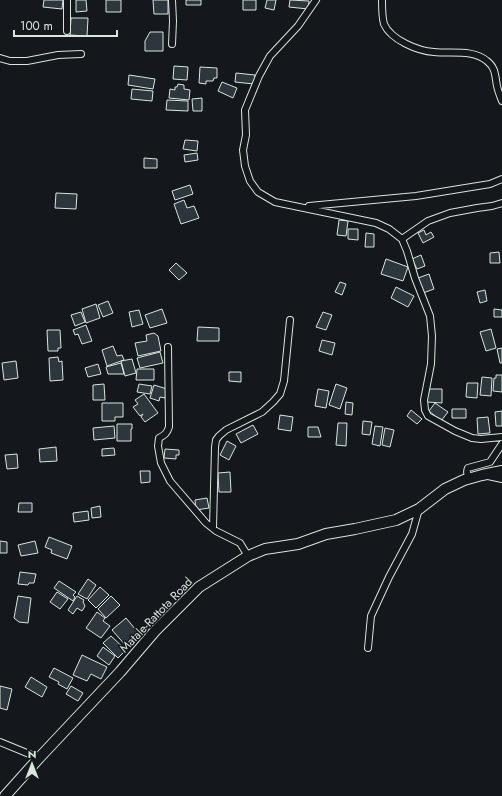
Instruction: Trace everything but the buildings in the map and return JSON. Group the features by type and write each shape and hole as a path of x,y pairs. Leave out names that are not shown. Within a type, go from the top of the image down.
{"main road":[{"name":"Matale-Rattota Road","path":"5,796 38,758 120,672 155,631 199,586 248,556 265,549 298,544 326,534 396,520 419,509 445,490 464,480 502,471"}],"street":[{"path":"67,31 68,0"},
{"path":"172,0 172,44"},
{"path":"316,0 298,26 270,56 259,76 245,110 246,135 243,150 245,166 250,181 258,192 275,202 376,223 389,229 402,239 430,316 432,336 431,364 424,400 425,410 428,416 463,435 481,439 502,437"},
{"path":"382,0 384,24 397,39 411,46 432,52 476,55 488,61 495,71 497,86 502,101"},
{"path":"0,58 10,61 27,61 58,55 81,54"},
{"path":"303,207 416,196 490,184 502,179"},
{"path":"402,239 428,221 450,213 502,203"},
{"path":"213,528 216,440 226,430 262,412 280,394 284,382 290,320"},
{"path":"168,346 169,427 165,436 159,438 158,446 161,463 170,481 206,523 240,543 248,556"},
{"path":"469,479 467,474 468,468 490,462 502,444"},
{"path":"482,475 502,479"},
{"path":"368,648 371,616 389,577 412,534 419,509"},
{"path":"0,742 38,758"}]}
